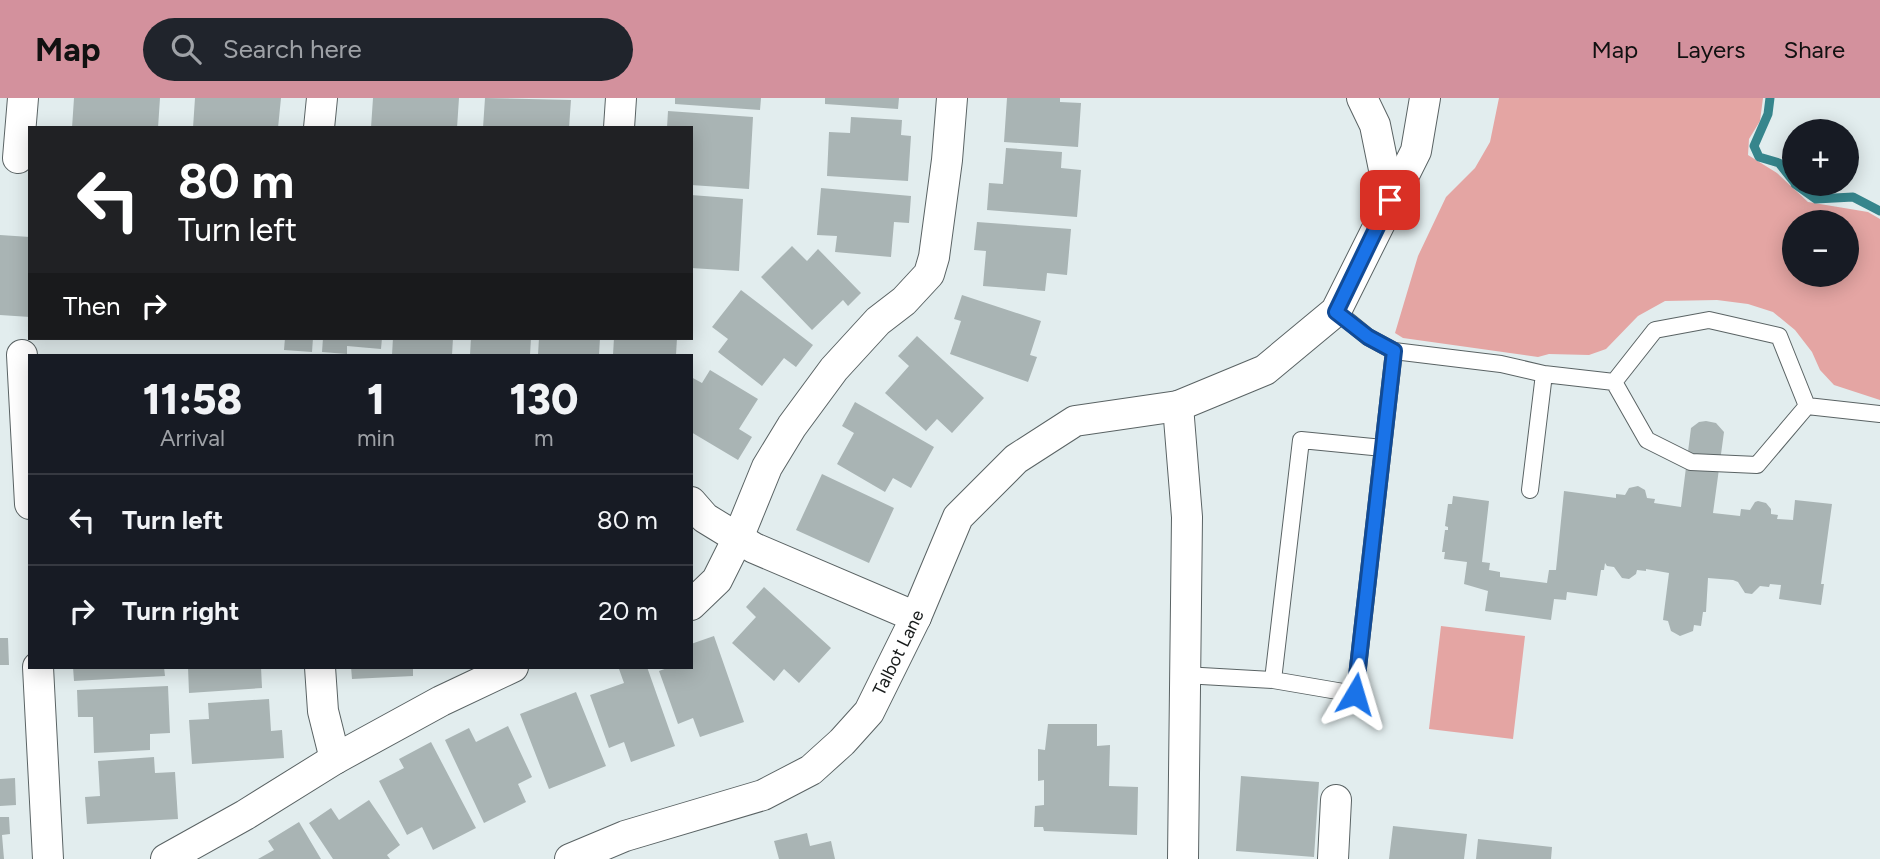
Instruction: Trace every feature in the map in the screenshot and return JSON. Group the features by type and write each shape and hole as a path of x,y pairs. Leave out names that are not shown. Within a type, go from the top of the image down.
{"street":[{"path":"18,158 23,98"},
{"path":"319,126 321,98"},
{"path":"619,126 621,98"},
{"path":"693,602 717,580 738,538 767,467 792,426 834,369 878,321 904,301 929,274 934,257 947,160 952,98"},
{"path":"1362,98 1376,125 1390,200"},
{"path":"1336,312 1416,151 1425,98"},
{"name":"Talbot Lane","path":"570,859 625,836 763,795 811,770 842,742 869,712 916,617 958,517 1016,459 1075,421 1178,406 1265,370 1336,312"},
{"path":"19,354 28,477"},
{"path":"1178,406 1187,517 1183,859"},
{"path":"693,504 705,518 754,548 916,617"},
{"path":"38,669 48,859"},
{"path":"320,669 323,711 335,758"},
{"path":"166,859 245,815 335,758 441,701 509,669"},
{"path":"1333,859 1336,800"}],"lane":[{"path":"1336,312 1368,337 1394,351 1501,363 1544,374 1614,382"},
{"path":"1614,382 1655,330 1709,320 1779,336 1807,406"},
{"path":"1184,675 1273,680 1355,694 1394,351"},
{"path":"1530,491 1544,374"},
{"path":"1614,382 1647,440 1691,462 1757,465 1807,406"},
{"path":"1807,406 1880,414"},
{"path":"1273,680 1301,440 1383,448"}],"shaded area":[{"path":"1499,98 1763,98 1760,121 1749,139 1748,155 1782,178 1782,196 1802,196 1808,202 1856,210 1782,210 1782,287 1859,287 1859,210 1880,219 1880,400 1834,385 1820,370 1812,352 1795,330 1773,312 1748,304 1717,300 1665,301 1638,316 1606,349 1589,355 1549,354 1538,357 1403,338 1395,333 1418,256 1446,197 1475,168 1490,142"},
{"path":"1441,626 1525,636 1513,739 1429,729"}],"building":[{"path":"74,98 160,98 158,126 72,126"},
{"path":"195,98 281,98 278,126 193,126"},
{"path":"373,98 459,98 457,126 371,126"},
{"path":"485,98 571,100 569,126 483,126"},
{"path":"675,98 761,98 760,110 675,104"},
{"path":"825,98 899,98 898,109 825,104"},
{"path":"1007,98 1060,98 1060,102 1081,103 1078,147 1004,142"},
{"path":"668,111 753,117 749,189 693,185 693,126 667,126"},
{"path":"851,117 902,120 901,135 911,136 908,181 827,176 829,132 850,133"},
{"path":"1006,148 1062,152 1061,168 1081,170 1077,217 987,210 989,183 1003,184"},
{"path":"821,188 911,196 909,223 894,222 891,257 835,252 837,236 817,235"},
{"path":"693,195 743,199 739,271 693,268"},
{"path":"977,222 1071,229 1067,275 1047,273 1045,291 983,286 986,251 974,250"},
{"path":"0,235 28,237 28,317 0,315"},
{"path":"792,246 807,261 818,249 861,293 848,306 843,300 812,330 761,277"},
{"path":"741,290 813,345 796,367 784,358 762,386 718,352 728,339 712,327"},
{"path":"962,295 1041,321 1030,355 1037,357 1028,382 950,354 961,321 954,319"},
{"path":"917,336 984,398 952,433 937,419 926,431 885,393 909,366 898,356"},
{"path":"285,340 313,340 312,352 284,350"},
{"path":"323,340 382,340 381,349 347,346 347,354 322,352"},
{"path":"393,340 453,340 452,354 392,354"},
{"path":"471,340 531,340 530,354 470,354"},
{"path":"539,340 600,340 599,354 538,354"},
{"path":"614,340 677,340 676,354 613,354"},
{"path":"710,370 758,399 739,429 752,437 738,460 693,433 693,378 702,383"},
{"path":"855,402 934,447 911,488 893,478 885,492 837,464 854,433 842,426"},
{"path":"1706,421 1716,423 1724,432 1713,513 1740,516 1741,509 1750,510 1758,501 1766,503 1771,514 1778,515 1777,519 1793,520 1795,500 1832,504 1821,584 1824,584 1821,605 1779,599 1781,585 1760,586 1752,594 1745,593 1738,582 1733,580 1708,578 1706,612 1703,612 1701,626 1694,625 1693,631 1680,636 1671,631 1668,621 1663,620 1669,573 1646,569 1637,570 1629,579 1622,578 1614,567 1605,563 1604,570 1601,570 1597,596 1567,592 1566,600 1554,599 1551,620 1485,611 1488,591 1464,584 1467,562 1444,559 1445,552 1442,552 1445,530 1448,530 1445,526 1448,504 1452,504 1453,496 1489,501 1482,562 1490,563 1489,570 1500,572 1500,577 1547,583 1549,570 1556,570 1564,491 1616,498 1616,494 1625,495 1629,488 1638,486 1645,490 1647,498 1655,499 1654,503 1681,507 1691,428"},
{"path":"822,474 894,508 869,563 796,530"},
{"path":"764,587 831,648 799,683 784,669 774,681 732,643 756,617 746,607"},
{"path":"714,636 744,722 700,737 693,718 678,724 659,671 693,669 693,643"},
{"path":"0,638 8,638 9,665 0,665"},
{"path":"73,669 164,669 165,676 74,681"},
{"path":"188,669 261,669 262,688 189,693"},
{"path":"351,669 413,669 413,676 352,679"},
{"path":"619,669 648,669 675,746 631,762 624,742 609,748 590,695 624,683"},
{"path":"168,686 170,733 150,734 150,750 94,753 93,717 78,717 77,690"},
{"path":"576,692 606,766 549,789 520,714"},
{"path":"269,699 271,731 282,730 284,758 192,764 189,720 209,719 208,703"},
{"path":"1048,724 1097,724 1097,746 1110,745 1109,786 1138,787 1137,835 1044,831 1043,827 1034,827 1035,806 1044,805 1044,780 1038,781 1038,749 1045,750"},
{"path":"508,726 532,777 518,784 526,802 484,823 445,740 469,728 476,742"},
{"path":"431,742 476,828 433,850 422,827 407,835 379,781 404,768 399,759"},
{"path":"154,757 155,773 175,772 178,819 87,824 85,797 100,796 98,761"},
{"path":"1241,776 1319,782 1314,857 1236,851"},
{"path":"15,778 16,805 0,806 0,779"},
{"path":"369,800 400,845 387,855 390,859 333,859 309,823 331,808 339,820"},
{"path":"0,817 9,817 10,834 2,835 4,859 0,859"},
{"path":"299,822 321,859 258,859 274,850 268,841"},
{"path":"1393,826 1467,834 1464,859 1389,859"},
{"path":"807,833 810,846 831,841 835,859 779,859 774,841"},
{"path":"1478,839 1552,847 1551,859 1476,859"}],"waterway":[{"path":"1770,98 1768,114 1754,146 1759,157 1779,163 1782,167"},
{"path":"1812,196 1816,199 1853,197 1880,211"}],"route":[{"path":"1355,694 1394,351 1368,337 1336,312 1390,200"}]}
